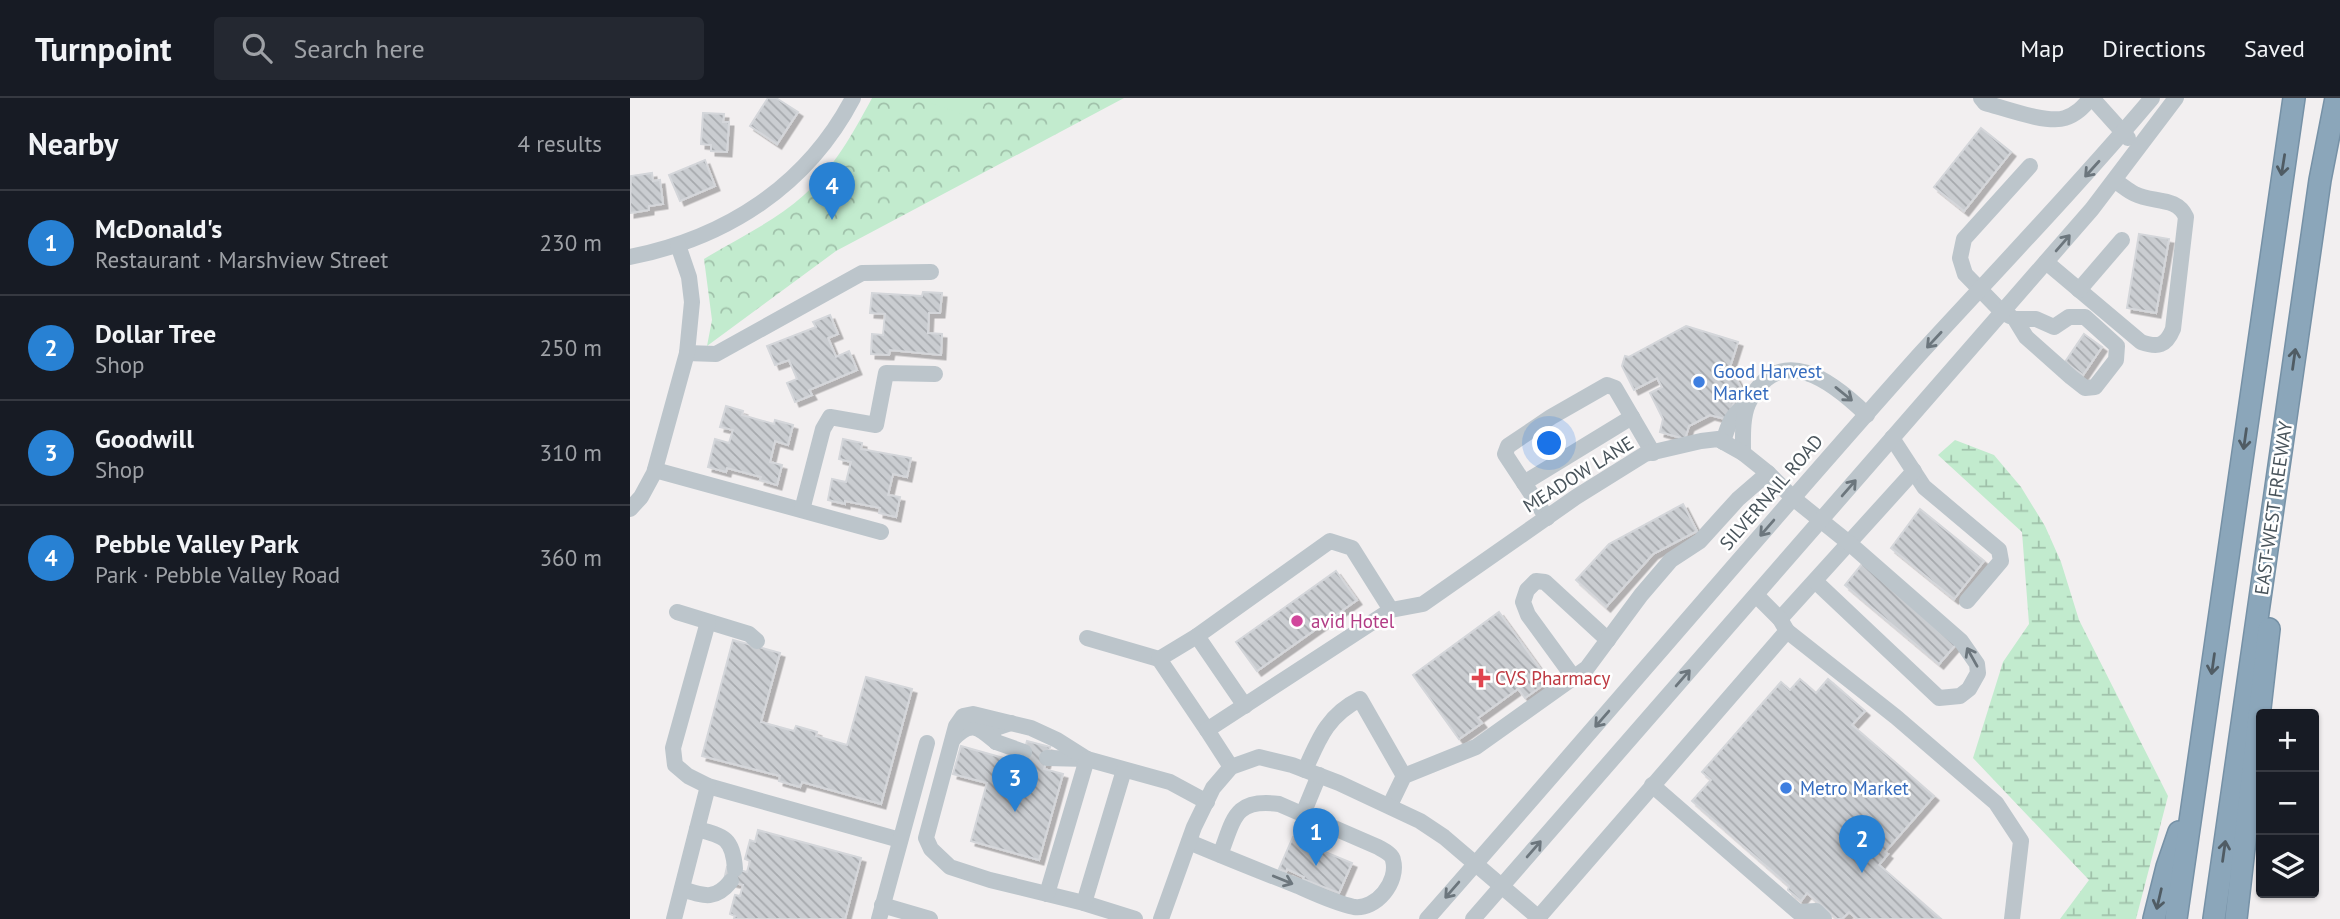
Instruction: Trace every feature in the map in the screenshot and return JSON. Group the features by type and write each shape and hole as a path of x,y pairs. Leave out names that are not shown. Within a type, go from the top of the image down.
{"highway":[{"name":"EAST-WEST FREEWAY","path":"2176,919 2294,98"},
{"name":"EAST-WEST FREEWAY","path":"2214,919 2320,180 2336,98"},
{"path":"2236,919 2284,496 2289,395"},
{"path":"2154,919 2167,867 2195,787"}],"street":[{"path":"630,257 678,245 735,221 785,186 823,146 853,98"},
{"path":"1981,98 1984,103 2047,119 2063,120 2077,113 2091,98 2139,150"},
{"name":"SILVERNAIL ROAD","path":"1427,919 1793,498 2151,98"},
{"path":"1473,919 1892,438 2009,315 2046,262 2115,181 2176,98"},
{"path":"2009,315 2036,319 2054,327 2069,317 2085,317 2117,346 2116,360 2095,387 2085,388 2026,337 2009,315 1965,274 1960,258 1964,239 2031,166"},
{"path":"2046,262 2141,342 2152,346 2163,345 2169,338 2173,329 2186,217 2183,209 2176,204 2137,196 2115,181"},
{"path":"2079,290 2122,240"},
{"path":"630,509 642,497 655,470 687,353 692,302 678,245"},
{"path":"687,353 716,354 862,273 931,272"},
{"path":"1815,581 1939,698 1960,696 1969,689 1978,673 1974,657 1961,641 1793,498 1768,473 1723,442 1737,411 1747,405 1761,384 1773,374 1782,371 1812,373 1843,391 1867,415"},
{"path":"802,510 822,429 830,417 876,425 886,373 935,374"},
{"path":"1547,518 1505,454 1508,446 1550,417 1607,385 1615,388 1653,453"},
{"path":"1742,453 1747,405"},
{"path":"1524,483 1632,417"},
{"path":"1892,438 1924,487 1999,550 2001,561 1967,601"},
{"name":"MEADOW LANE","path":"1391,610 1423,604 1645,454 1701,440 1718,439 1723,442"},
{"path":"655,470 881,532"},
{"path":"1161,919 1189,842 1221,776 1231,767 1259,758 1269,758 1312,773 1390,805 1420,821 1444,837 1502,885 1520,913 1539,918 1783,625 1815,581 1914,471"},
{"path":"1390,805 1404,776 1476,747 1587,668 1641,595 1671,560 1700,541 1738,499 1768,473"},
{"path":"1159,659 1197,636 1330,541 1352,548 1391,610 1208,730"},
{"path":"1574,678 1528,615 1523,602 1527,590 1536,581 1545,582 1608,640"},
{"path":"1756,595 1783,625 1996,803 2021,841 2012,919"},
{"path":"677,612 748,634 757,641"},
{"path":"708,622 673,748 675,765 688,776 708,786 900,840"},
{"path":"1197,636 1245,706"},
{"path":"1087,638 1159,659 1231,767"},
{"path":"1303,814 1318,741 1330,721 1343,707 1360,699 1404,776"},
{"path":"1087,760 1057,740 1031,728 973,714 963,716 956,726 926,838 931,849 950,867 990,880 1084,902 1135,919"},
{"path":"996,742 991,734 993,729 1012,723"},
{"path":"953,739 963,729 973,727 996,742 1024,752"},
{"path":"927,743 880,912 930,919"},
{"path":"1047,758 1087,760 1170,782 1207,802"},
{"path":"1047,894 1087,760"},
{"path":"1084,902 1124,770"},
{"path":"1651,785 1798,912 1816,911 1824,919"},
{"path":"674,919 708,786"},
{"path":"1189,842 1220,855 1343,904 1366,907 1383,894 1391,880 1393,860 1390,854 1303,814 1279,804 1264,802 1246,805 1235,817 1220,855"},
{"path":"682,889 711,896 722,893 733,875 734,852 729,843 721,835 697,829"}],"green space":[{"path":"872,98 1124,98 836,251 707,346 712,320 704,259 768,222 815,185 834,162"},
{"path":"931,98 986,98 979,120 930,103"},
{"path":"1955,440 1994,455 2021,487 2045,526 2061,562 2079,620 2168,796 2136,919 2060,919 2089,880 1973,758 2003,662 2029,624 2022,532 1938,455"}],"building":[{"path":"768,98 776,98 798,112 777,144 750,126"},
{"path":"703,113 724,114 723,122 729,122 727,152 711,151 711,145 701,144"},
{"path":"1981,128 2011,152 1964,211 1934,187"},
{"path":"705,160 715,186 680,201 669,175"},
{"path":"652,173 653,181 660,180 663,204 649,206 649,210 630,213 631,176"},
{"path":"2139,234 2169,239 2156,313 2127,308"},
{"path":"923,292 942,293 940,313 929,313 928,333 942,334 941,355 890,350 889,355 871,354 872,334 883,335 885,314 870,313 872,293 922,296"},
{"path":"830,315 838,334 828,338 836,357 849,351 857,370 809,390 812,395 795,402 787,383 797,379 789,360 775,365 767,346 816,327 813,322"},
{"name":"Good Harvest Market","path":"1686,326 1738,342 1730,367 1745,395 1734,401 1729,420 1710,415 1689,426 1685,439 1660,432 1663,419 1650,393 1662,387 1657,378 1634,390 1622,366 1625,356 1629,357"},
{"path":"2084,334 2102,347 2083,375 2065,362"},
{"path":"726,406 743,411 742,415 774,424 775,420 793,425 788,445 775,441 770,462 782,465 777,485 760,480 761,477 727,468 726,472 708,467 715,439 729,443 733,430 720,427"},
{"path":"843,439 862,443 861,449 911,458 907,477 893,474 888,495 900,497 896,517 879,513 880,508 828,500 832,479 846,482 851,462 839,459"},
{"path":"1683,504 1697,531 1653,554 1606,607 1576,580 1609,544"},
{"path":"1920,509 1984,561 1954,599 1891,548"},
{"path":"1866,559 1959,641 1939,664 1845,585"},
{"name":"avid Hotel","path":"1336,571 1357,600 1257,671 1236,642"},
{"name":"CVS Pharmacy","path":"1499,612 1549,681 1525,698 1518,689 1478,718 1482,723 1459,739 1413,675"},
{"path":"733,640 780,653 761,722 794,731 796,726 817,732 816,736 847,745 866,677 912,689 881,804 802,782 800,787 779,781 780,776 702,756"},
{"path":"1800,679 1816,693 1828,679 1865,711 1852,725 1934,796 1885,852 1888,854 1879,865 1941,919 1857,919 1849,912 1842,919 1837,919 1807,893 1801,901 1788,890 1789,886 1692,801 1711,780 1702,772 1781,682 1790,690"},
{"path":"1027,741 1050,747 1044,769 1063,774 1039,860 971,841 987,783 953,774 961,746 1021,763"},
{"path":"758,830 861,858 845,919 734,919 735,916 730,914 735,895 740,896 743,885 724,880 727,867 747,872 750,861 745,859 750,840 755,842"},
{"path":"1293,837 1312,845 1311,848 1317,851 1318,849 1352,863 1339,893 1303,879 1304,877 1287,869 1286,872 1279,869"}],"place":[{"name":"Pebble Valley Park","path":"832,220"},
{"name":"Good Harvest Market","path":"1699,382"},
{"name":"avid Hotel","path":"1297,621"},
{"name":"CVS Pharmacy","path":"1481,678"},
{"name":"Metro Market","path":"1786,788"},
{"name":"Goodwill","path":"1015,812"},
{"name":"McDonald's","path":"1316,866"},
{"name":"Dollar Tree","path":"1862,873"}]}
